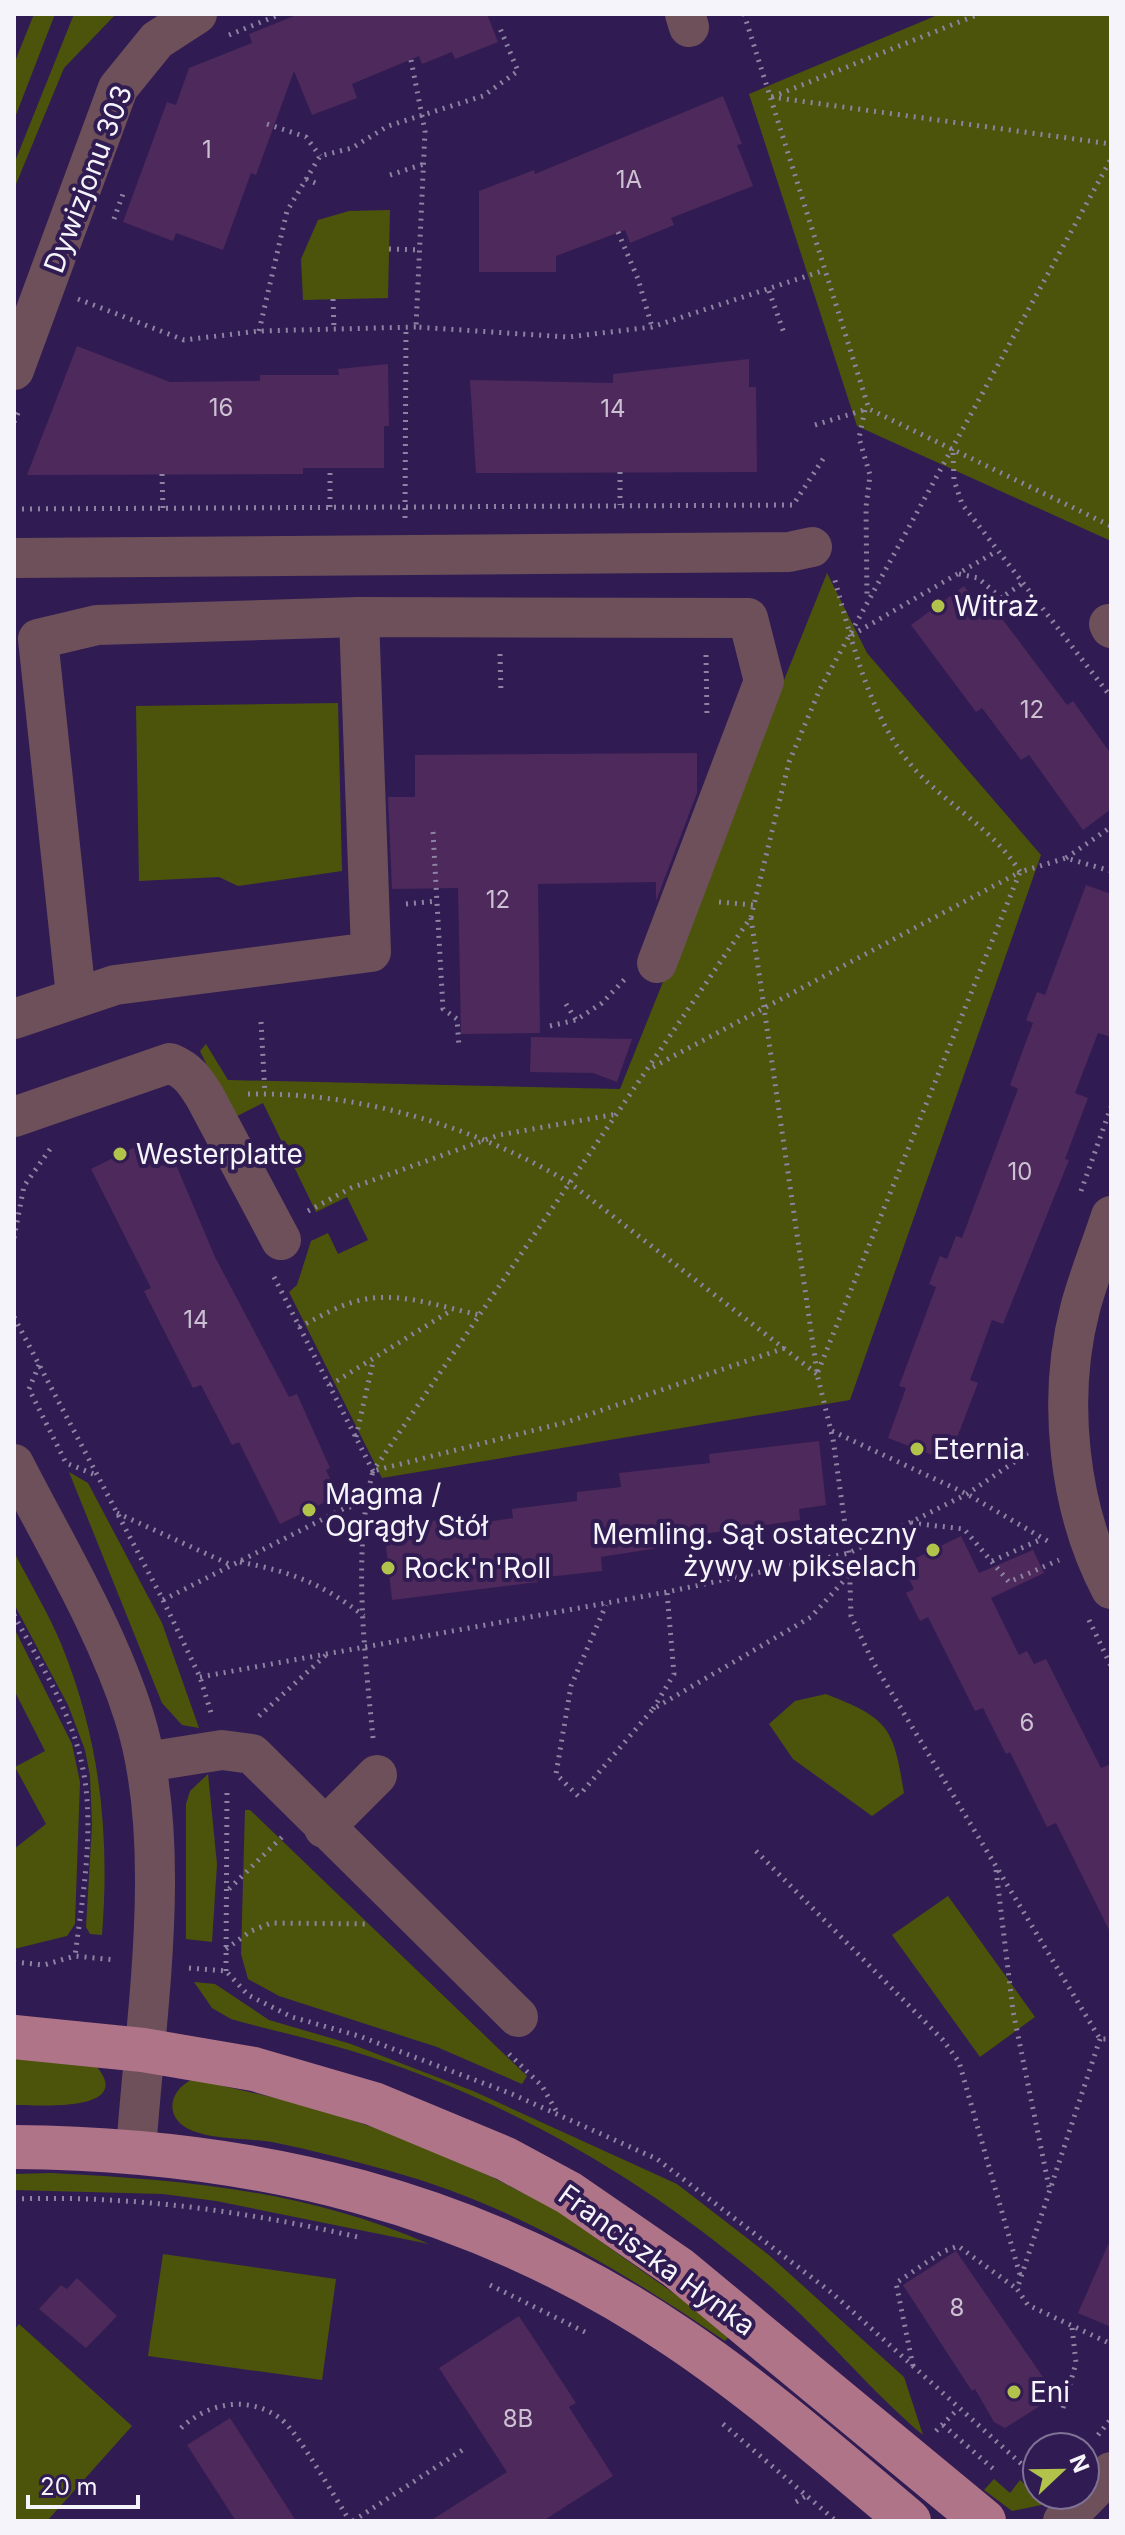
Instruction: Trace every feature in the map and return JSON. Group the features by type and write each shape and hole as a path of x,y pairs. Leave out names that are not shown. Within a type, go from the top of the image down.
{"main road":[{"name":"Franciszka Hynka","path":"14,2037 143,2050 254,2069 374,2104 506,2159 569,2193 689,2277 984,2521"},
{"name":"Franciszka Hynka","path":"14,2147 136,2151 287,2171 378,2194 474,2228 557,2266 678,2337 785,2418 909,2521"}],"street":[{"name":"Dywizjonu 303","path":"14,370 118,88 157,40 206,28"},
{"path":"14,558 789,552 812,547"},
{"path":"14,1019 115,985 371,952 359,617"},
{"path":"76,996 38,639 97,625 359,617 748,618 764,681 663,946"},
{"path":"14,1117 170,1063 193,1076 278,1234"},
{"path":"1111,1216 1080,1310 1069,1382 1071,1442 1078,1497 1111,1589"},
{"path":"14,1464 98,1625 134,1715 146,1762 154,1881 136,2151"},
{"path":"146,1762 222,1750 252,1754 518,2017"},
{"path":"324,1828 377,1775"},
{"path":"1063,2521 1111,2472"}],"path":[{"path":"206,28 281,14"},
{"path":"744,14 867,409 859,438 870,475 866,507 867,600"},
{"path":"771,97 979,14"},
{"path":"259,331 287,211 320,156 352,148 388,126 483,96 518,71 499,26"},
{"path":"411,60 424,114 416,327"},
{"path":"771,97 1111,144"},
{"path":"267,124 306,137 320,156"},
{"path":"377,1775 364,1650 365,1504 373,1471 651,1068 751,917 789,762 820,689 851,636 867,600 953,452 1111,159"},
{"path":"390,175 424,164"},
{"path":"306,179 320,185"},
{"path":"111,224 127,181"},
{"path":"618,232 638,279 652,327"},
{"path":"389,249 420,250"},
{"path":"46,286 184,340 259,331 406,327 568,337 652,327 769,291 825,270"},
{"path":"769,291 784,333"},
{"path":"333,299 334,329"},
{"path":"405,555 406,327"},
{"path":"815,425 867,409 1111,526"},
{"path":"953,452 954,480 962,504 1111,697"},
{"path":"14,509 793,505 825,456"},
{"path":"330,468 330,507"},
{"path":"620,472 620,505"},
{"path":"162,474 163,509"},
{"path":"812,547 832,570 864,675 902,753 922,777 1009,855 1020,872"},
{"path":"851,636 997,551"},
{"path":"959,574 978,578 1001,598 1023,583"},
{"path":"651,1068 1020,872 1066,858 1111,827"},
{"path":"433,832 443,1009 457,1019 459,1047"},
{"path":"1066,858 1111,871"},
{"path":"817,1374 1020,872"},
{"path":"415,903 437,901"},
{"path":"751,917 817,1374 831,1430 849,1553 851,1616 873,1662 1100,2039 1017,2289"},
{"path":"550,1026 576,1020 602,1003 655,946 662,933 663,946"},
{"path":"566,1004 576,1020"},
{"path":"261,1022 265,1094"},
{"path":"205,1097 265,1094 340,1097 486,1140 531,1160 570,1183 817,1374"},
{"path":"373,1471 261,1251 278,1234 351,1188 499,1135 618,1114"},
{"path":"14,1238 24,1186 54,1144"},
{"path":"299,1327 355,1301 377,1298 410,1299 480,1315"},
{"path":"330,1385 452,1310"},
{"path":"14,1317 163,1600 200,1677 222,1750 230,1833 226,1971 248,1995 292,2017 359,2036 512,2094 657,2159 832,2293 1021,2464"},
{"path":"373,1471 567,1422 785,1348"},
{"path":"356,1437 373,1361"},
{"path":"39,1365 29,1389 66,1463 97,1475"},
{"path":"831,1430 967,1494 1056,1545"},
{"path":"200,1677 364,1650 606,1604 849,1553 967,1494 1035,1448 1071,1442"},
{"path":"163,1600 345,1508 365,1504"},
{"path":"117,1513 232,1565"},
{"path":"910,1523 964,1529 1009,1582 1062,1559"},
{"path":"992,1561 1043,1539"},
{"path":"239,1562 306,1579 330,1590 364,1617"},
{"path":"653,1709 811,1617 850,1574"},
{"path":"606,1604 571,1686 556,1774 580,1793 653,1709 674,1674 667,1592"},
{"path":"14,1615 63,1705 75,1738 85,1783 86,1828 84,1882 75,1956 44,1965 14,1962"},
{"path":"222,1750 327,1655"},
{"path":"228,1889 283,1837"},
{"path":"756,1851 943,2040 959,2062 1020,2275"},
{"path":"995,1865 1013,2011 1049,2190"},
{"path":"226,1949 251,1931 271,1923 375,1925"},
{"path":"1100,2039 1111,2039"},
{"path":"14,2199 72,2197 197,2206 258,2214 361,2237"},
{"path":"913,2367 896,2283 942,2252 958,2246 1017,2289 1028,2305 1111,2344"},
{"path":"480,2280 598,2338"},
{"path":"1063,2408 1076,2363 1072,2326"},
{"path":"181,2428 199,2412 230,2403 259,2407 283,2420 352,2521 464,2449"},
{"path":"936,2439 933,2434 958,2409"},
{"path":"715,2418 836,2521"},
{"path":"943,2425 997,2472"},
{"path":"796,2502 806,2496"}],"green space":[{"path":"34,14 55,14 14,120 14,64"},
{"path":"74,14 116,14 64,68 14,189 14,164"},
{"path":"940,14 1111,14 1111,541 857,426 749,94"},
{"path":"390,210 388,298 303,300 301,259 318,220 349,211"},
{"path":"827,573 867,653 1041,855 850,1400 382,1478 289,1292 297,1285 311,1241 328,1233 338,1254 368,1240 347,1197 316,1212 263,1103 237,1116 231,1114 200,1051 206,1044 228,1080 620,1089"},
{"path":"338,703 342,871 238,886 219,877 139,881 136,706"},
{"path":"69,1472 88,1483 162,1623 199,1728 182,1725 162,1703"},
{"path":"14,1552 57,1634 85,1717 103,1824 102,1935 90,1934 86,1927 92,1825 90,1776 85,1750 68,1705 14,1604"},
{"path":"14,1628 72,1744 80,1782 75,1924 67,1936 14,1949 14,1849 46,1824 15,1767 45,1751 14,1690"},
{"path":"826,1694 876,1719 891,1740 904,1793 872,1816 793,1759 769,1724 795,1701"},
{"path":"208,1774 217,1864 212,1942 186,1939 186,1804 190,1791"},
{"path":"245,1810 250,1810 527,2076 522,2084 437,2047 279,1996 248,1979 241,1954"},
{"path":"948,1896 1035,2017 980,2057 892,1935"},
{"path":"194,1982 215,1984 269,2020 351,2044 473,2091 677,2184 770,2256 904,2377 923,2435 763,2280 673,2210 578,2149 528,2122 424,2076 354,2052 231,2019 212,2008"},
{"path":"14,2055 97,2067 105,2082 103,2092 78,2103 14,2105"},
{"path":"193,2079 310,2106 387,2132 490,2176 555,2209 731,2334 725,2341 565,2242 435,2185 301,2148 193,2131 177,2120 172,2105 178,2091"},
{"path":"14,2174 149,2179 244,2191 336,2211 429,2244 216,2201 163,2194 14,2190"},
{"path":"163,2254 336,2279 322,2380 148,2356"},
{"path":"19,2324 132,2426 47,2521 14,2521 14,2330"},
{"path":"994,2479 1010,2493 1020,2480 1021,2509 1012,2511 984,2490"}],"building":[{"path":"299,14 487,14 498,42 455,59 452,52 422,64 419,56 352,84 357,98 312,115 294,71 256,175 251,173 223,250 176,233 173,241 123,222 167,102 176,105 189,68 252,43 249,34"},
{"path":"723,96 742,144 737,145 753,186 671,218 674,225 630,243 625,230 556,256 556,272 479,272 479,191 534,170 535,174"},
{"path":"77,346 170,382 260,381 260,375 339,375 338,369 388,364 389,426 384,426 384,468 303,468 303,474 27,475"},
{"path":"749,359 749,387 756,387 757,472 476,473 470,380 613,383 613,374"},
{"path":"964,586 982,611 991,604 1067,705 1073,701 1111,754 1111,809 1083,830 1029,755 1021,760 982,708 976,712 911,625"},
{"path":"697,753 697,793 656,901 656,882 538,884 540,1033 461,1034 458,888 392,889 388,797 415,797 415,755"},
{"path":"1086,885 1111,894 1111,1037 1098,1033 1075,1093 1088,1098 1065,1159 1069,1160 1003,1324 992,1320 970,1380 978,1383 948,1461 888,1438 906,1388 899,1386 936,1287 929,1284 940,1256 947,1259 956,1236 962,1238 1018,1089 1010,1085 1033,1023 1026,1020 1037,992 1045,995"},
{"path":"531,1037 632,1039 617,1082 593,1073 530,1072"},
{"path":"149,1140 162,1166 174,1160 215,1257 289,1397 297,1394 330,1468 326,1470 338,1496 280,1524 239,1442 232,1445 201,1385 193,1388 144,1291 151,1288 91,1169"},
{"path":"819,1441 826,1505 799,1509 800,1520 669,1539 670,1546 601,1557 602,1571 392,1600 385,1536 408,1533 408,1524 438,1520 439,1529 513,1518 512,1509 577,1501 577,1492 621,1487 619,1473 710,1463 709,1454"},
{"path":"961,1536 979,1573 1033,1550 1044,1573 991,1598 1019,1655 1027,1651 1034,1664 1046,1659 1101,1768 1111,1764 1111,1934 1056,1823 1047,1827 1010,1752 1006,1754 983,1708 975,1711 928,1617 920,1621 906,1593 914,1589 902,1565"},
{"path":"1111,2238 1111,2327 1078,2313"},
{"path":"956,2251 1056,2396 1005,2428 994,2422 975,2389 972,2391 903,2285"},
{"path":"77,2278 117,2316 86,2348 39,2309 61,2285 67,2289"},
{"path":"519,2316 576,2403 569,2407 613,2476 543,2521 430,2521 507,2472 439,2368"},
{"path":"230,2418 296,2521 236,2521 187,2445"}],"place":[{"name":"Witraż","path":"938,606"},
{"name":"Westerplatte","path":"120,1154"},
{"name":"Eternia","path":"917,1449"},
{"name":"Magma / Ogrągły Stół","path":"309,1510"},
{"name":"Memling. Sąt ostateczny żywy w pikselach","path":"933,1550"},
{"name":"Rock'n'Roll","path":"388,1568"},
{"name":"Eni","path":"1014,2392"}]}
